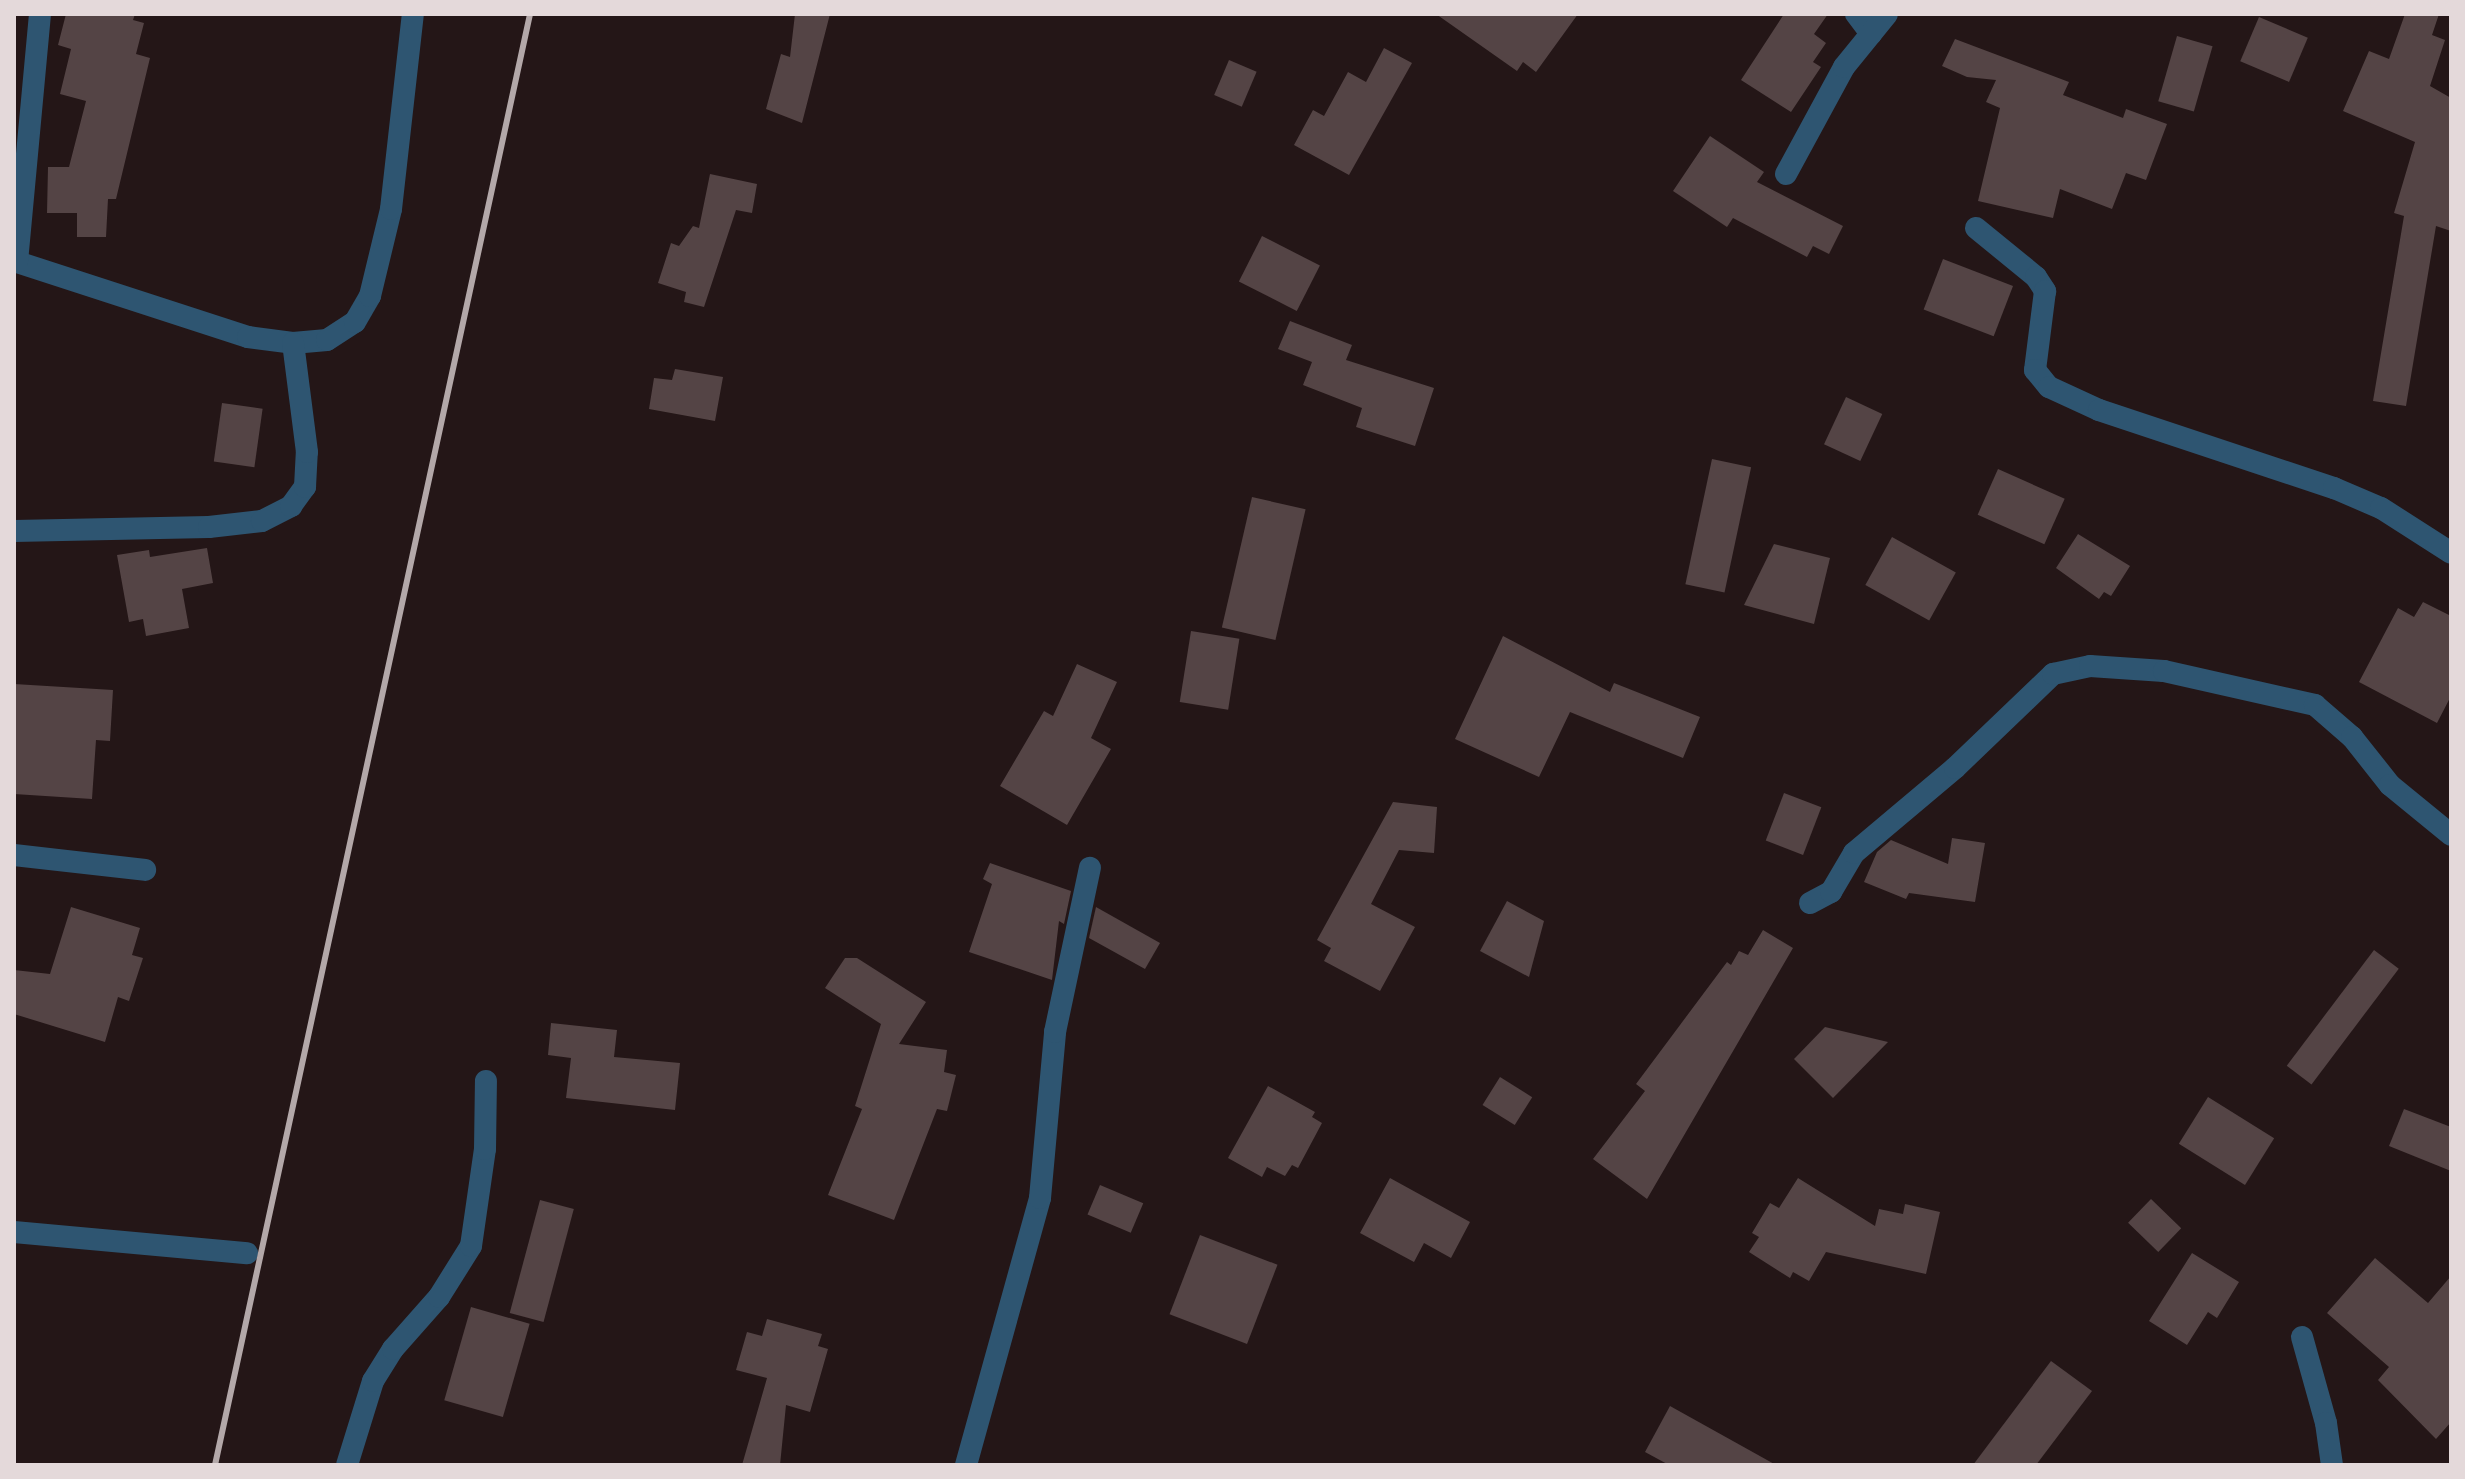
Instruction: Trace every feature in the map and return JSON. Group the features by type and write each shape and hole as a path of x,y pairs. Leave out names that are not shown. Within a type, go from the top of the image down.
{"street":[{"path":"40,14 15,261 248,337 293,343 327,340 355,322 370,296 391,209 413,14"},
{"path":"1856,14 1871,34"},
{"path":"1786,174 1844,67 1887,14"},
{"path":"1976,228 2036,277 2045,291 2035,370 2049,387 2099,410 2334,488 2381,508 2451,553"},
{"path":"14,531 209,527 262,521 291,506 305,487 307,452 293,343"},
{"path":"1810,903 1831,892 1854,853 1955,768 2053,674 2090,666 2164,671 2315,705 2352,737 2390,785 2451,835"},
{"path":"14,855 145,870"},
{"path":"966,1465 1040,1198 1055,1032 1090,868"},
{"path":"347,1465 373,1381 393,1349 439,1297 471,1246 485,1149 486,1081"},
{"path":"14,1232 247,1253"},
{"path":"2302,1337 2326,1423 2332,1465"}],"building":[{"path":"66,14 135,14 133,20 144,23 136,54 150,58 116,199 108,199 106,237 77,237 77,213 47,213 48,167 69,167 86,101 60,94 71,49 58,45"},
{"path":"795,14 830,14 802,123 766,109 781,54 790,57"},
{"path":"1436,14 1578,14 1536,72 1523,62 1517,71"},
{"path":"1784,14 1828,14 1814,34 1826,43 1813,62 1821,67 1791,112 1741,80"},
{"path":"2405,14 2439,14 2432,35 2445,40 2430,86 2451,98 2451,231 2436,226 2406,406 2373,401 2404,216 2394,213 2415,142 2343,111 2369,51 2389,59"},
{"path":"2259,17 2308,38 2289,82 2240,61"},
{"path":"2177,36 2213,46 2194,112 2158,101"},
{"path":"1955,39 2069,82 2063,95 2123,118 2126,109 2167,124 2146,180 2126,173 2112,209 2060,189 2053,218 1978,201 2000,108 1986,102 1996,80 1967,77 1942,66"},
{"path":"1384,48 1412,63 1349,175 1294,145 1313,110 1324,116 1348,72 1366,82"},
{"path":"1229,60 1257,72 1242,107 1214,95"},
{"path":"1710,136 1764,172 1757,182 1843,226 1829,254 1813,246 1807,257 1733,218 1727,227 1673,191"},
{"path":"710,174 757,184 752,213 736,210 704,307 684,302 686,292 658,283 671,243 679,246 693,226 699,228"},
{"path":"1262,236 1320,266 1297,311 1239,281"},
{"path":"1943,259 2013,286 1994,336 1924,309"},
{"path":"1290,321 1352,345 1346,360 1434,388 1415,446 1356,427 1362,408 1303,385 1312,362 1278,349"},
{"path":"675,369 723,377 715,421 649,409 654,378 672,380"},
{"path":"1846,397 1882,414 1860,461 1824,444"},
{"path":"222,403 263,409 254,467 214,461"},
{"path":"1712,459 1751,467 1725,593 1685,584"},
{"path":"1998,469 2065,499 2044,544 1978,515"},
{"path":"1252,497 1306,509 1275,640 1222,628"},
{"path":"2078,534 2130,566 2111,596 2104,592 2099,599 2056,568"},
{"path":"1892,537 1956,572 1929,620 1865,585"},
{"path":"1774,544 1830,558 1814,624 1744,605"},
{"path":"207,548 213,583 182,589 189,628 146,636 143,619 129,622 117,555 149,550 150,557"},
{"path":"2423,602 2451,616 2451,696 2437,723 2359,682 2398,608 2414,617"},
{"path":"1191,631 1239,639 1228,710 1180,702"},
{"path":"1503,636 1610,692 1614,683 1700,717 1683,758 1570,712 1539,777 1455,739"},
{"path":"1077,664 1117,682 1091,738 1111,749 1067,825 1000,786 1044,711 1053,716"},
{"path":"14,684 113,690 110,741 96,740 92,799 14,794"},
{"path":"1784,793 1821,807 1803,855 1766,841"},
{"path":"1393,802 1437,807 1434,853 1399,850 1371,904 1415,927 1380,991 1324,961 1331,948 1317,940"},
{"path":"1952,838 1985,843 1975,902 1909,893 1906,899 1864,882 1877,852 1891,840 1948,864"},
{"path":"990,863 1071,891 1064,924 1059,921 1052,980 969,952 992,884 983,879"},
{"path":"1507,901 1544,921 1529,977 1480,951"},
{"path":"71,907 140,928 132,955 143,958 129,1001 118,997 105,1042 14,1014 14,970 50,974"},
{"path":"1096,907 1160,943 1145,969 1089,938"},
{"path":"1763,930 1793,948 1647,1199 1593,1159 1645,1091 1636,1084 1727,962 1731,965 1739,951 1748,955"},
{"path":"2374,950 2399,969 2311,1084 2287,1066"},
{"path":"845,958 857,958 926,1002 899,1044 947,1050 944,1072 956,1075 947,1111 937,1109 894,1220 828,1195 862,1109 855,1106 881,1024 825,988"},
{"path":"551,1023 617,1030 614,1057 680,1063 675,1110 566,1098 571,1058 548,1055"},
{"path":"1825,1027 1888,1042 1833,1098 1794,1059"},
{"path":"1500,1077 1532,1097 1515,1125 1483,1105"},
{"path":"1268,1086 1315,1112 1312,1117 1322,1123 1298,1168 1292,1165 1285,1176 1267,1167 1262,1177 1228,1158"},
{"path":"2208,1097 2274,1138 2245,1185 2179,1144"},
{"path":"2404,1109 2451,1127 2451,1171 2389,1146"},
{"path":"1390,1178 1470,1222 1451,1258 1424,1243 1414,1262 1360,1233"},
{"path":"1798,1178 1875,1226 1879,1209 1903,1214 1905,1204 1940,1212 1926,1274 1826,1252 1809,1281 1793,1272 1790,1278 1749,1252 1759,1237 1752,1233 1770,1203 1779,1208"},
{"path":"1100,1185 1143,1203 1131,1233 1087,1214"},
{"path":"2151,1199 2181,1228 2158,1252 2128,1223"},
{"path":"540,1200 574,1209 544,1322 510,1313"},
{"path":"1200,1235 1277,1265 1247,1344 1170,1314"},
{"path":"2192,1253 2239,1282 2217,1318 2208,1312 2187,1345 2149,1321"},
{"path":"2375,1258 2428,1303 2451,1276 2451,1422 2436,1439 2378,1380 2389,1367 2327,1313"},
{"path":"471,1307 530,1324 503,1417 444,1400"},
{"path":"767,1319 822,1334 818,1346 828,1349 810,1412 786,1405 780,1465 742,1465 767,1378 736,1370 747,1332 762,1336"},
{"path":"2051,1361 2092,1391 2036,1465 1973,1465"},
{"path":"1670,1406 1776,1465 1669,1465 1645,1452"}],"railway":[{"path":"215,1465 530,14"}]}
